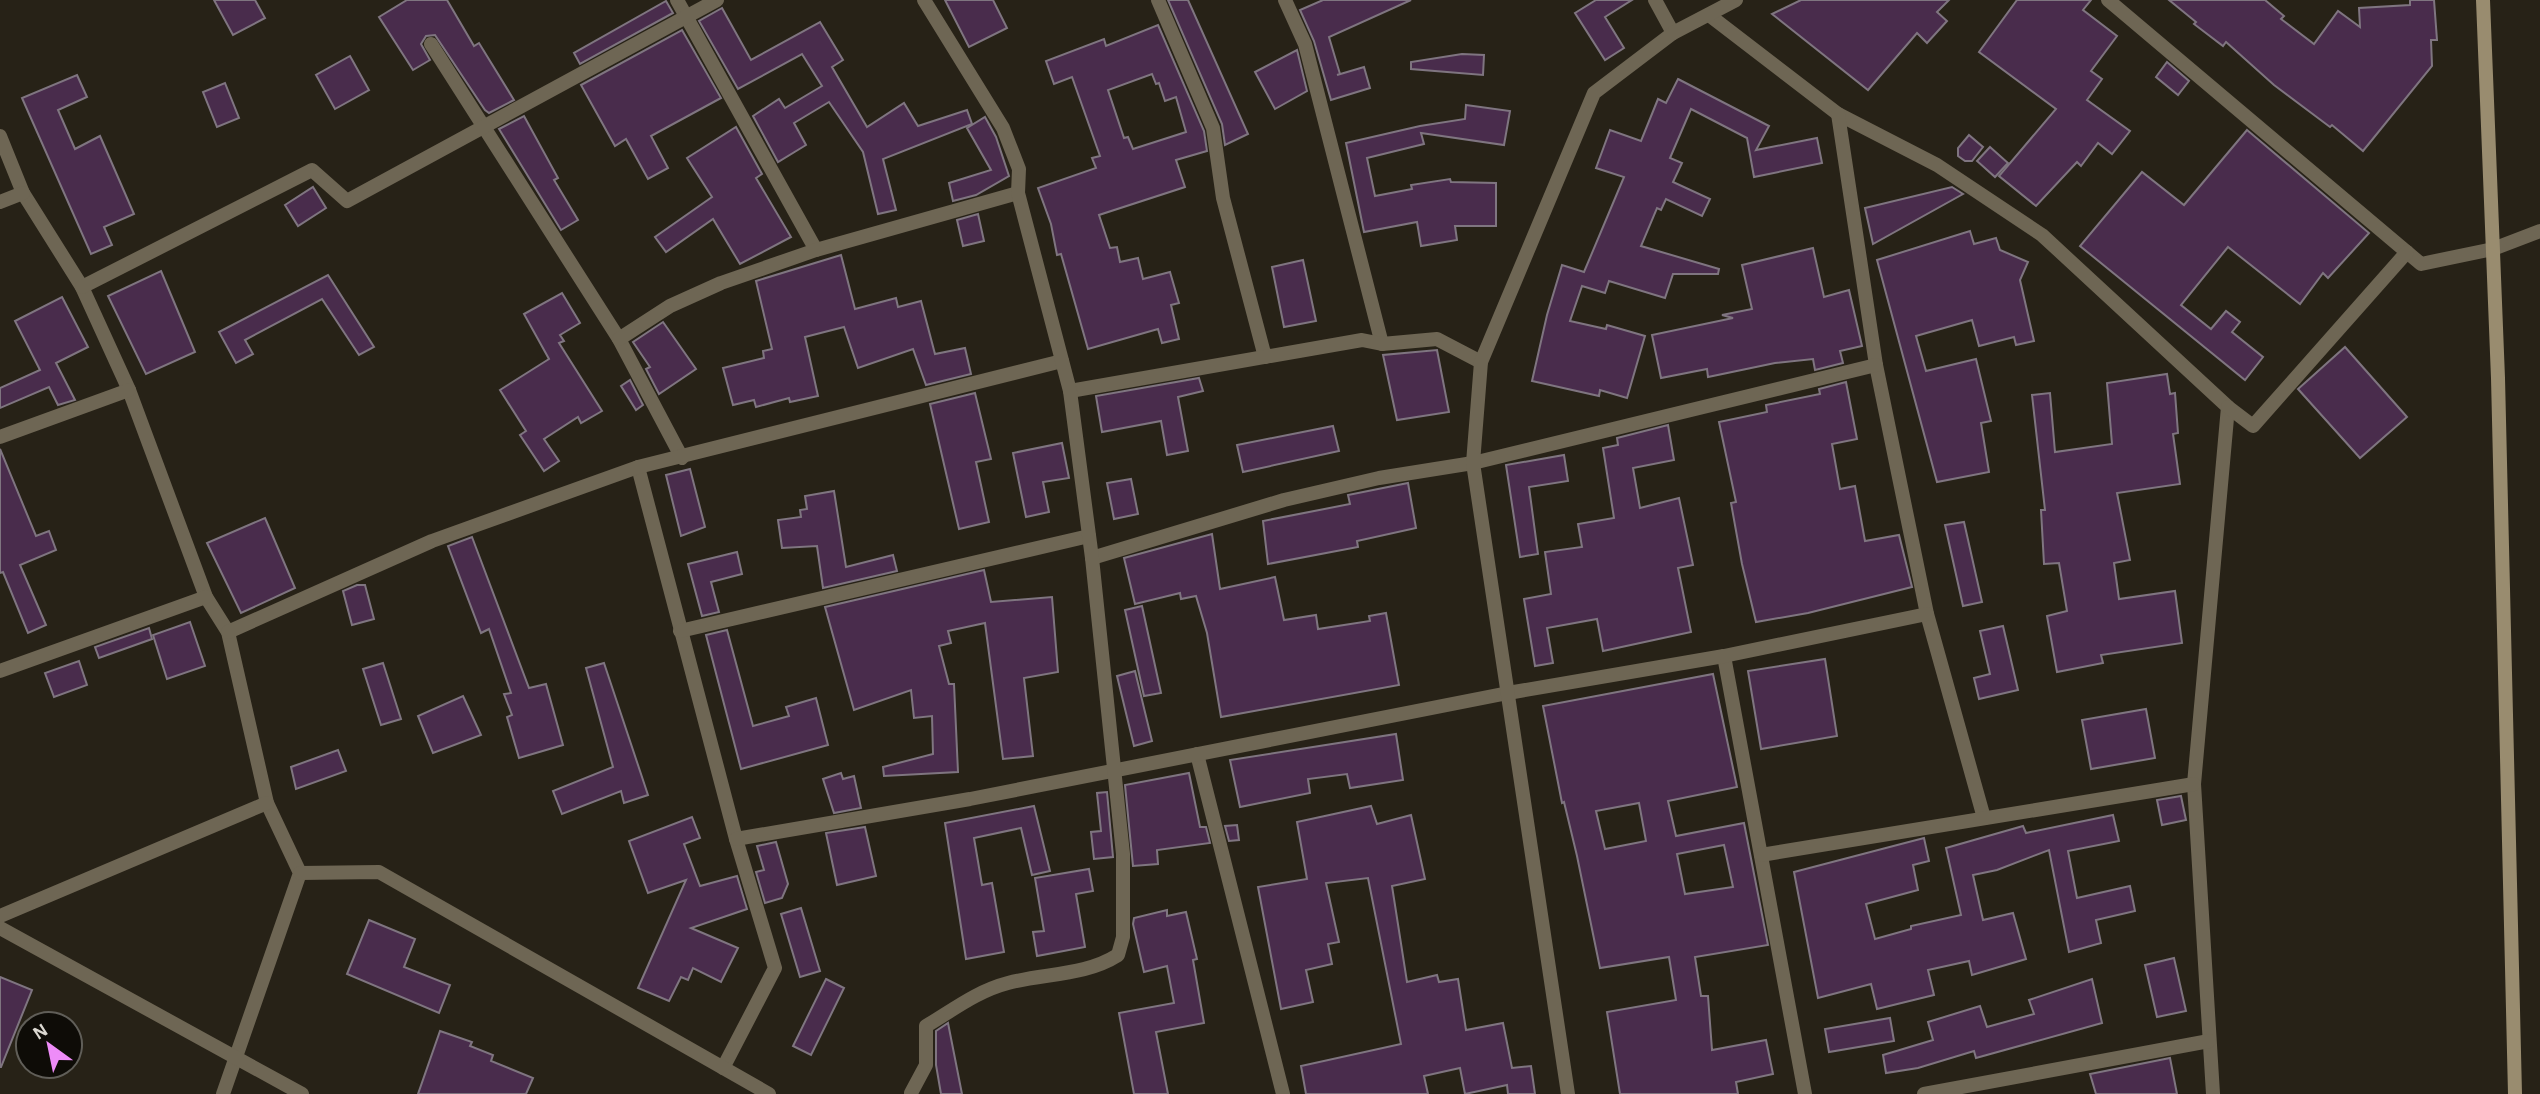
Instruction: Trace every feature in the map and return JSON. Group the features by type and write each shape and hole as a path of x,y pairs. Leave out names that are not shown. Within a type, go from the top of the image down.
{"main road":[{"path":"2483,0 2493,249 2515,1094"}],"street":[{"path":"677,0 816,250"},
{"path":"82,287 312,170 347,201 717,0"},
{"path":"910,1094 926,1065 926,1026 986,990 1034,976 1076,972 1118,955 1123,937 1123,854 1092,558 1070,391 1018,193 1019,169 1003,128 924,0"},
{"path":"1158,0 1213,128 1223,198 1265,357"},
{"path":"1284,0 1305,44 1382,344"},
{"path":"1656,0 1673,33"},
{"path":"1568,1094 1473,463 1481,362 1594,93 1673,33 1736,0"},
{"path":"2108,0 2421,264 2493,249 2540,231"},
{"path":"1709,15 1838,114 1937,166 2042,235 2228,407 2253,426 2407,252"},
{"path":"431,44 619,339 682,458"},
{"path":"1838,114 1876,365 1927,614 1984,818"},
{"path":"0,136 23,193 82,287 129,390 206,597 228,632 267,803 300,873 223,1094"},
{"path":"0,202 23,193"},
{"path":"619,339 689,297 816,250 1018,193"},
{"path":"1070,391 1362,340 1382,344 1437,339 1481,362"},
{"path":"228,632 432,541 638,467 1062,360"},
{"path":"1092,558 1283,500 1379,478 1473,463 1876,365"},
{"path":"0,437 129,390"},
{"path":"2213,1094 2194,784 2228,407"},
{"path":"638,467 736,839 775,968 723,1068"},
{"path":"680,631 1089,536"},
{"path":"0,671 206,597"},
{"path":"736,839 970,800 1508,693 1724,656 1927,614"},
{"path":"1724,656 1805,1094"},
{"path":"1196,754 1283,1094"},
{"path":"1761,855 2194,784"},
{"path":"0,916 267,803"},
{"path":"300,873 379,873 769,1094"},
{"path":"0,928 302,1094"},
{"path":"1923,1094 2209,1041"}],"building":[{"path":"214,0 255,0 265,18 233,35"},
{"path":"407,0 447,0 474,46 479,43 514,100 489,113 485,110 435,35 426,36 421,44 430,60 413,70 379,17"},
{"path":"945,0 993,0 1007,28 969,47"},
{"path":"1168,0 1188,0 1248,134 1225,145 1222,124"},
{"path":"1323,0 1411,0 1329,37 1340,74 1337,75 1364,67 1370,88 1331,100 1314,41 1300,10"},
{"path":"1596,0 1632,0 1605,17 1624,48 1605,60 1575,13"},
{"path":"1801,0 1949,0 1937,12 1947,21 1927,43 1917,33 1868,90 1772,14"},
{"path":"2017,0 2091,0 2083,10 2117,36 2091,71 2102,79 2087,100 2130,131 2112,154 2098,143 2081,166 2077,162 2036,206 1999,176 2056,109 1979,52"},
{"path":"2169,0 2265,0 2284,16 2281,19 2314,44 2338,11 2360,27 2359,8 2410,5 2410,0 2434,0 2437,40 2431,40 2432,66 2363,151 2332,125 2330,127 2274,85 2226,42 2223,46 2194,24 2196,22"},
{"path":"666,1 673,13 580,64 574,53"},
{"path":"722,8 751,60 820,22 843,60 832,67 867,127 904,103 918,126 967,110 972,124 883,159 896,210 878,214 863,152 829,102 794,123 806,145 778,162 753,116 779,99 785,108 822,86 802,54 738,89 699,21"},
{"path":"1158,25 1204,131 1207,151 1176,160 1185,187 1099,215 1110,248 1117,247 1120,262 1138,258 1143,279 1170,272 1179,303 1171,305 1179,339 1162,343 1158,329 1088,349 1061,254 1057,255 1051,224 1038,188 1096,168 1092,158 1100,156 1072,77 1054,84 1046,61 1104,39 1106,46","holes":["1152,74 1156,84 1159,83 1165,101 1176,97 1186,132 1133,149 1128,137 1124,138 1108,90"]},
{"path":"682,30 721,98 651,136 668,168 648,179 626,139 615,146 581,85"},
{"path":"1297,50 1307,91 1275,109 1255,72"},
{"path":"1462,54 1484,55 1483,75 1411,69 1411,62"},
{"path":"350,56 369,90 335,109 316,75"},
{"path":"2167,62 2189,81 2178,95 2156,77"},
{"path":"77,75 87,97 58,110 75,149 100,136 134,214 104,227 112,245 91,254 22,98"},
{"path":"1678,79 1769,126 1756,150 1817,138 1822,163 1754,177 1747,138 1691,109 1670,158 1682,163 1673,182 1710,199 1702,216 1666,199 1661,210 1657,208 1641,246 1719,269 1718,274 1673,274 1665,298 1609,281 1605,293 1582,286 1570,321 1606,329 1607,325 1645,336 1627,398 1600,390 1599,396 1532,381 1562,265 1584,272 1624,177 1596,168 1610,130 1641,141 1658,99 1666,103"},
{"path":"225,83 239,118 217,127 203,92"},
{"path":"1466,105 1510,111 1504,145 1421,133 1424,144 1367,158 1375,196 1412,189 1411,185 1450,179 1451,182 1496,183 1496,226 1455,226 1457,240 1421,246 1417,222 1364,232 1346,143 1465,119"},
{"path":"524,116 558,178 554,180 578,220 561,230 499,129"},
{"path":"985,117 996,137 1009,176 976,195 953,201 949,183 991,170 967,128"},
{"path":"736,127 762,174 756,178 791,237 740,264 713,219 666,252 655,237 712,197 687,158"},
{"path":"2247,130 2369,233 2328,278 2323,273 2300,304 2228,247 2181,305 2211,329 2226,311 2240,322 2232,332 2263,357 2245,380 2080,246 2142,172 2184,205"},
{"path":"1969,135 1983,147 1972,161 1965,161 1958,156 1958,148"},
{"path":"1990,147 2008,163 1995,177 1977,161"},
{"path":"313,187 326,208 298,226 285,205"},
{"path":"1952,187 1963,194 1873,244 1865,208"},
{"path":"978,214 984,241 963,246 957,220"},
{"path":"1970,231 1974,244 1996,238 2000,250 2028,262 2020,280 2034,341 2016,345 2014,337 1979,346 1972,320 1916,336 1926,371 1976,359 1991,421 1981,423 1989,472 1937,482 1877,260"},
{"path":"1813,248 1824,297 1849,290 1862,346 1840,351 1843,363 1815,370 1813,359 1775,363 1708,377 1707,369 1661,378 1652,335 1733,318 1722,315 1752,309 1742,265"},
{"path":"841,255 855,309 896,298 898,307 921,301 935,354 965,348 971,374 926,385 913,349 858,368 844,327 805,337 818,396 790,402 789,398 756,407 754,400 733,405 723,368 764,358 763,351 772,349 756,281"},
{"path":"1303,260 1316,321 1284,327 1272,267"},
{"path":"161,271 195,352 146,374 108,296"},
{"path":"328,275 374,347 359,355 322,299 245,340 253,354 236,363 219,332"},
{"path":"562,293 580,323 560,335 564,341 559,343 602,411 581,423 578,417 544,439 559,461 544,471 520,435 526,431 500,390 549,359 524,314"},
{"path":"62,297 88,347 56,363 75,400 58,405 49,387 0,408 0,388 40,370 15,321"},
{"path":"663,322 696,369 659,394 646,369 650,367 633,342"},
{"path":"2345,347 2407,417 2360,458 2298,389"},
{"path":"1437,350 1449,412 1397,420 1383,355"},
{"path":"2167,374 2170,394 2175,393 2178,433 2173,434 2180,484 2117,493 2130,560 2114,563 2119,599 2175,591 2182,643 2101,655 2103,663 2057,672 2047,616 2067,611 2059,563 2044,564 2041,510 2045,510 2032,395 2050,393 2055,452 2112,444 2107,383"},
{"path":"1199,378 1203,391 1178,397 1188,451 1167,455 1161,421 1102,432 1096,396"},
{"path":"630,380 643,405 636,410 621,386"},
{"path":"1846,382 1857,439 1832,444 1840,489 1855,486 1865,541 1899,535 1912,587 1808,613 1756,622 1742,564 1731,503 1736,502 1719,422 1767,412 1766,405 1820,394 1819,389"},
{"path":"975,393 991,459 976,462 989,522 959,529 930,404"},
{"path":"1668,425 1674,460 1633,468 1640,508 1679,498 1693,565 1678,568 1691,632 1603,651 1597,619 1547,628 1553,663 1535,666 1524,599 1551,594 1545,552 1582,547 1578,524 1614,518 1603,448 1618,445 1617,438"},
{"path":"1333,426 1339,451 1243,472 1237,445"},
{"path":"1062,443 1069,478 1043,482 1049,512 1026,517 1013,453"},
{"path":"0,449 36,536 49,531 56,550 20,565 46,625 28,633 3,572 0,573"},
{"path":"1564,455 1568,481 1529,487 1538,554 1520,557 1506,465"},
{"path":"690,469 705,527 681,536 666,475"},
{"path":"1131,479 1138,514 1114,519 1107,483"},
{"path":"1408,483 1416,528 1357,541 1358,547 1268,564 1263,521 1350,504 1348,495"},
{"path":"834,491 846,567 893,555 897,571 823,588 817,546 782,548 778,520 801,517 800,510 807,509 805,496"},
{"path":"265,518 295,588 241,613 207,543"},
{"path":"1964,522 1982,602 1963,606 1945,525"},
{"path":"1212,534 1220,589 1275,577 1284,620 1316,615 1318,629 1370,621 1369,616 1386,613 1399,685 1221,717 1207,633 1196,596 1181,599 1180,593 1135,604 1124,558"},
{"path":"472,537 529,688 546,684 563,745 519,758 507,717 512,715 504,694 511,693 489,629 481,633 448,546"},
{"path":"737,552 742,574 711,582 719,612 702,616 688,564"},
{"path":"984,570 991,602 1052,597 1058,672 1024,678 1033,756 1003,759 985,623 948,631 951,643 939,646 949,684 954,684 958,772 884,776 883,767 933,754 932,716 914,718 911,690 854,710 825,607"},
{"path":"357,585 365,585 374,619 352,625 343,591"},
{"path":"1142,606 1161,693 1144,696 1125,610"},
{"path":"190,622 205,666 167,679 153,635"},
{"path":"2003,626 2018,690 1979,699 1974,678 1990,674 1980,631"},
{"path":"149,628 152,639 99,658 95,647"},
{"path":"727,630 753,726 789,716 786,707 816,698 828,745 741,769 706,635"},
{"path":"1825,659 1837,736 1761,749 1748,671"},
{"path":"79,661 87,685 54,697 45,673"},
{"path":"383,663 401,719 381,725 363,669"},
{"path":"604,663 648,795 624,803 621,791 562,814 553,791 613,767 586,668"},
{"path":"1135,671 1152,741 1134,746 1117,676"},
{"path":"1713,674 1737,787 1668,801 1676,836 1744,823 1768,945 1695,957 1701,996 1708,996 1712,1050 1766,1040 1773,1074 1736,1082 1738,1094 1620,1094 1607,1012 1676,1000 1669,957 1600,968 1543,706","holes":["1639,803 1646,841 1605,849 1596,811","1724,845 1733,887 1685,894 1677,854"]},
{"path":"463,696 481,735 433,753 418,716"},
{"path":"2146,709 2155,758 2091,769 2082,720"},
{"path":"1396,734 1403,780 1350,788 1347,774 1308,779 1310,793 1240,807 1230,760"},
{"path":"338,750 346,771 296,789 291,767"},
{"path":"841,773 843,779 854,776 861,808 834,813 823,779"},
{"path":"1189,773 1200,827 1206,827 1210,843 1157,850 1158,864 1133,866 1125,785"},
{"path":"1107,792 1113,857 1094,859 1091,832 1101,831 1097,793"},
{"path":"2181,796 2186,820 2162,825 2157,800"},
{"path":"1034,806 1050,871 1032,875 1021,828 974,838 982,885 992,883 1004,952 966,959 945,823"},
{"path":"1371,806 1377,824 1411,815 1425,879 1392,886 1407,982 1437,975 1439,982 1458,979 1466,1030 1503,1023 1512,1068 1531,1066 1535,1094 1508,1094 1507,1085 1465,1094 1460,1068 1424,1076 1428,1094 1306,1094 1301,1066 1401,1044 1368,878 1326,883 1339,942 1328,944 1332,964 1306,970 1313,1002 1281,1009 1258,887 1307,879 1297,822"},
{"path":"2113,815 2119,841 2068,851 2077,898 2130,886 2135,911 2096,920 2101,943 2069,952 2049,850 1997,870 1973,875 1983,920 2013,913 2026,959 1972,975 1969,961 1928,970 1934,995 1877,1009 1871,984 1818,998 1794,872 1924,838 1929,861 1913,865 1918,890 1866,904 1875,939 1911,929 1911,926 1961,915 1946,848 2023,826 2026,833"},
{"path":"692,817 700,838 684,844 700,886 737,876 747,909 691,928 738,948 721,982 693,968 688,980 681,977 669,1001 638,988 686,880 648,893 629,841"},
{"path":"1237,825 1239,840 1229,841 1225,826"},
{"path":"865,827 876,876 837,885 826,833"},
{"path":"776,842 788,884 782,898 765,903 756,872 764,870 757,846"},
{"path":"1089,869 1093,891 1076,894 1085,947 1037,956 1033,932 1044,931 1035,878"},
{"path":"801,908 820,971 800,977 781,914"},
{"path":"1167,910 1167,916 1186,912 1197,959 1193,960 1204,1023 1156,1032 1168,1094 1134,1094 1119,1013 1174,1003 1167,966 1144,972 1134,918"},
{"path":"369,920 415,939 404,967 450,985 439,1013 347,974"},
{"path":"2174,958 2186,1011 2157,1017 2145,965"},
{"path":"0,977 32,990 24,1010 14,1010 14,1035 0,1067"},
{"path":"826,979 844,988 811,1055 793,1046"},
{"path":"2092,979 2102,1023 1976,1058 1974,1051 1918,1068 1886,1073 1883,1055 1933,1040 1928,1022 1980,1006 1987,1027 2034,1014 2029,1000"},
{"path":"1890,1018 1894,1041 1829,1052 1825,1029"},
{"path":"948,1023 962,1094 941,1094 936,1065 936,1031"},
{"path":"440,1031 472,1042 470,1046 493,1055 491,1061 533,1078 526,1094 418,1094"},
{"path":"2170,1058 2177,1094 2096,1094 2090,1074"}]}
